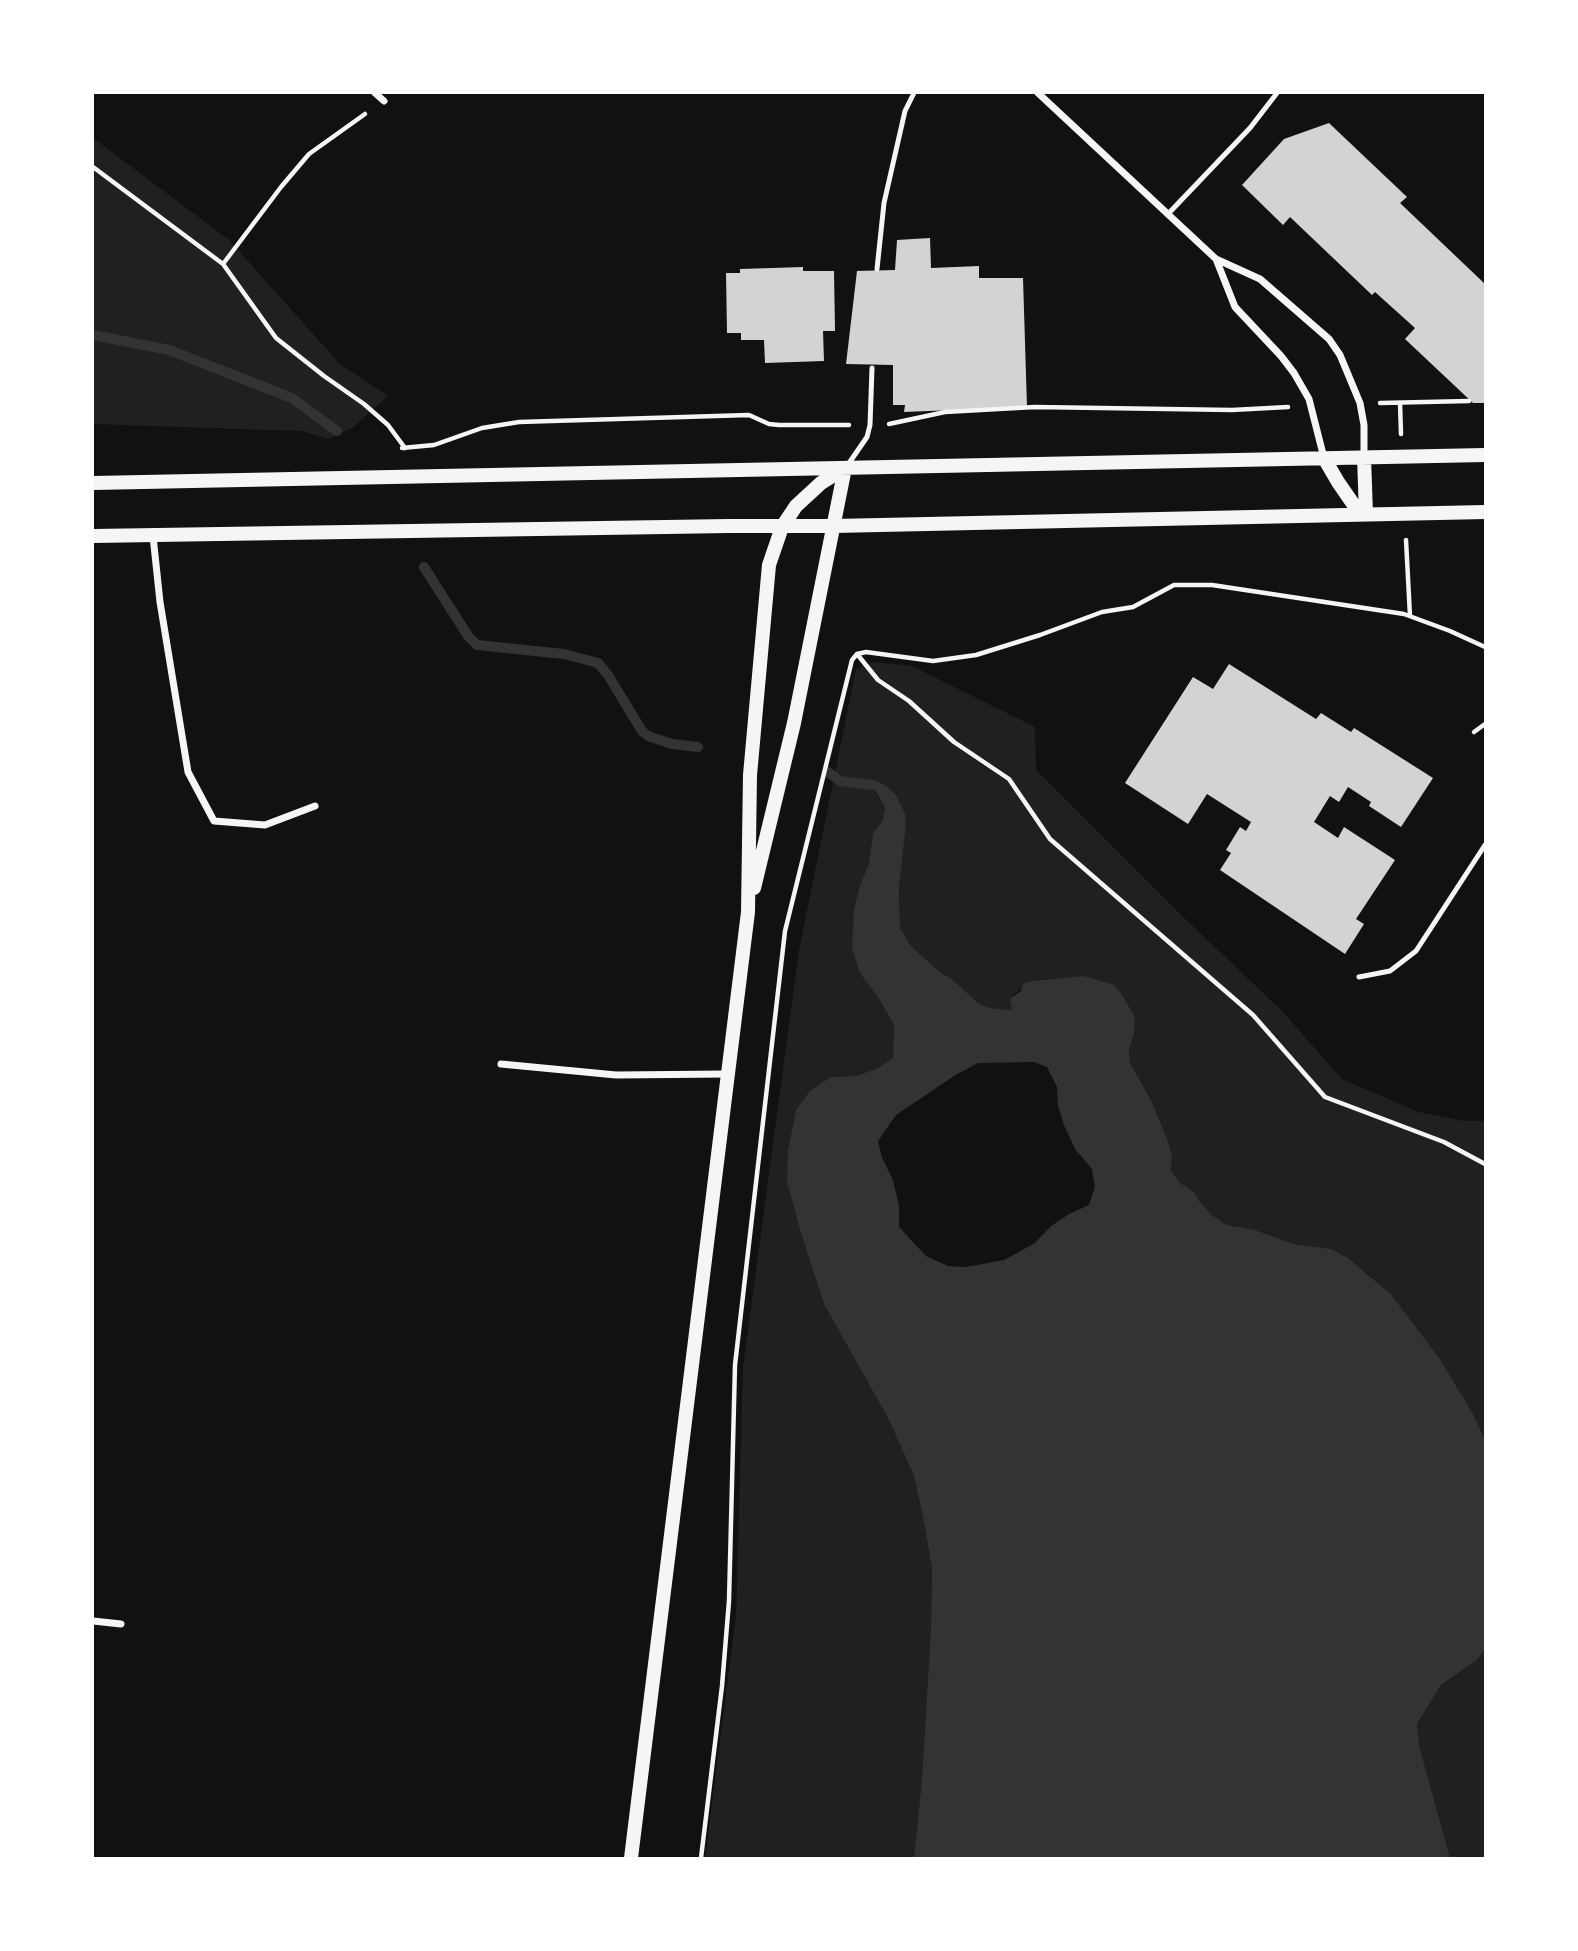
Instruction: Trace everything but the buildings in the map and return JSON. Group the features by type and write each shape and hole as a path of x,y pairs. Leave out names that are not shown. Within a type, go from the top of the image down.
{"main road":[{"path":"93,483 1485,455"},
{"path":"1363,514 1364,457"},
{"path":"1324,458 1338,482 1363,514"},
{"path":"748,912 794,723 845,468"},
{"path":"631,1858 748,912 750,775 768,565 782,527 806,495 845,468"},
{"path":"93,537 782,527 1485,512"}],"street":[{"path":"375,93 384,101"},
{"path":"1038,93 1216,259 1260,279 1329,339 1345,365 1360,403 1364,425 1364,457"},
{"path":"1216,259 1235,307 1287,364 1311,405 1324,458"},
{"path":"153,536 160,602 188,772 214,821 265,825 315,806"},
{"path":"501,1064 616,1075 728,1074"},
{"path":"93,1621 121,1624"}],"lane":[{"path":"877,269 884,203 905,111 914,93"},
{"path":"1168,214 1250,128 1277,93"},
{"path":"845,468 863,444 870,425 872,368"},
{"path":"1359,977 1390,971 1416,951 1485,845"}],"path":[{"path":"223,264 309,154 384,101"},
{"path":"93,167 223,264 276,338 364,404 388,425 405,447"},
{"path":"1360,403 1469,401"},
{"path":"392,449 434,445 482,428 511,422 749,415 769,424 779,425 870,425 897,424 945,412 1035,407 1232,410 1311,405"},
{"path":"701,1858 722,1686 729,1601 735,1365 785,931 852,660 857,654 866,652 933,661 976,655 1102,612 1133,607 1174,585 1212,585 1404,614 1485,647"},
{"path":"857,654 878,680 909,701 954,743 1009,779 1050,839 1253,1015 1325,1097 1444,1142 1485,1164"},
{"path":"1474,732 1485,724"}],"shaded area":[{"path":"93,138 229,240 340,364 388,396 352,428 329,439 302,431 93,424"},
{"path":"874,662 912,666 1035,727 1036,770 1282,1011 1342,1079 1419,1112 1464,1121 1485,1121 1485,1440 1472,1412 1440,1359 1390,1293 1367,1273 1331,1249 1294,1244 1255,1230 1227,1225 1212,1215 1194,1192 1180,1183 1171,1171 1172,1156 1168,1141 1151,1100 1130,1063 1129,1050 1135,1017 1121,993 1057,978 1031,981 1013,995 1013,1010 990,1008 979,1004 911,946 900,928 899,888 905,813 896,795 875,792 885,808 883,820 873,833 869,863 860,885 881,1000 894,1025 893,1059 856,1076 831,1077 787,1181 824,1304 889,1420 914,1476 924,1522 932,1569 931,1627 922,1778 914,1858 705,1858 736,1615 743,1367 799,950 856,669"},
{"path":"875,780 888,787 896,795 905,813 899,888 900,928 911,946 979,1004 990,1008 1012,1010 1010,999 1021,991 1023,984 1031,981 1083,976 1114,985 1135,1017 1129,1050 1130,1063 1151,1100 1168,1141 1172,1156 1171,1171 1180,1183 1194,1192 1212,1215 1227,1225 1255,1230 1294,1244 1331,1249 1348,1258 1390,1293 1440,1359 1472,1412 1485,1440 1485,1649 1477,1660 1441,1685 1417,1724 1419,1745 1450,1858 914,1858 922,1778 931,1627 932,1569 924,1522 914,1476 889,1420 824,1304 787,1182 788,1151 796,1110 810,1091 831,1077 856,1076 878,1068 893,1058 894,1025 860,973 852,948 854,910 869,863 873,833 883,820 885,808 872,785","holes":["1034,1062 1047,1067 1057,1087 1058,1106 1064,1125 1075,1149 1092,1169 1095,1187 1089,1205 1069,1214 1051,1226 1035,1243 1004,1260 966,1267 948,1266 926,1256 899,1227 899,1206 893,1180 882,1158 878,1141 896,1115 978,1063"]},
{"path":"1485,1649 1485,1858 1450,1858 1419,1745 1417,1724 1441,1685 1477,1660"}],"waterway":[{"path":"93,335 169,350 292,398 337,431"},
{"path":"424,567 468,636 477,645 564,654 598,663 642,731 648,736 672,744 698,747"},
{"path":"828,772 840,781 872,785"}]}
